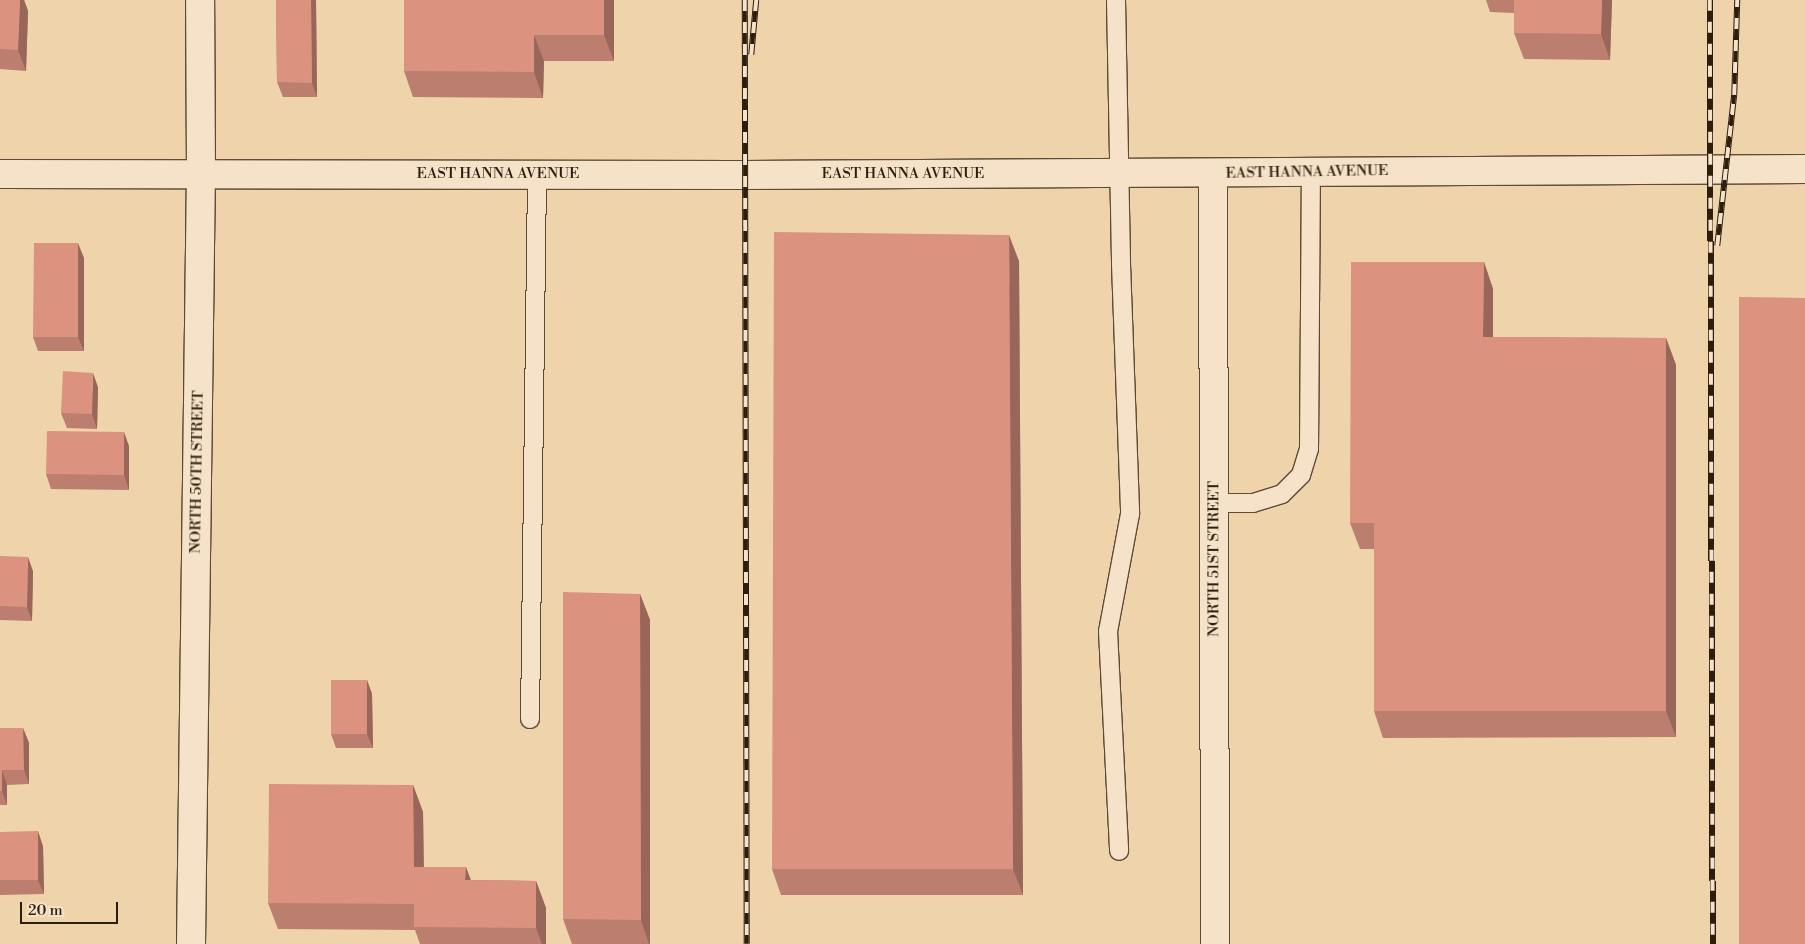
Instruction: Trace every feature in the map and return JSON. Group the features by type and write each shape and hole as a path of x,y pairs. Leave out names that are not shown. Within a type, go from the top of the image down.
{"street":[{"name":"NORTH 50TH STREET","path":"191,944 201,173 200,0"},
{"name":"EAST HANNA AVENUE","path":"0,174 1213,173 1805,169"},
{"name":"NORTH 51ST STREET","path":"1213,173 1216,944"}],"lane":[{"path":"1116,0 1121,173 1121,264 1130,514 1108,631 1119,851"},
{"path":"1214,502 1253,502 1282,494 1300,475 1309,449 1311,172"},
{"path":"530,719 538,174"}],"building":[{"path":"0,0 20,0 18,50 0,49"},
{"path":"276,0 311,0 312,83 277,82"},
{"path":"404,0 604,0 604,35 534,35 534,72 404,71"},
{"path":"1514,0 1602,0 1601,34 1514,33"},
{"path":"774,232 1009,235 1013,869 772,869"},
{"path":"34,243 78,243 78,337 33,337"},
{"path":"1351,262 1484,262 1483,337 1666,338 1666,711 1374,711 1374,523 1350,523"},
{"path":"1739,297 1805,298 1805,944 1739,944"},
{"path":"63,371 93,373 92,414 61,413"},
{"path":"47,431 124,432 124,475 46,474"},
{"path":"0,556 28,557 27,607 0,606"},
{"path":"563,592 640,594 641,920 563,919"},
{"path":"331,680 367,680 367,734 331,734"},
{"path":"0,728 23,728 24,770 2,770 2,791 0,791"},
{"path":"269,784 413,785 414,867 466,867 465,880 536,881 536,928 414,927 414,904 268,903"},
{"path":"38,831 38,880 0,880 0,832"}],"railway":[{"path":"745,0 747,944"},
{"path":"751,55 756,0"},
{"path":"1710,0 1713,944"},
{"path":"1717,246 1734,95 1737,0"}]}
